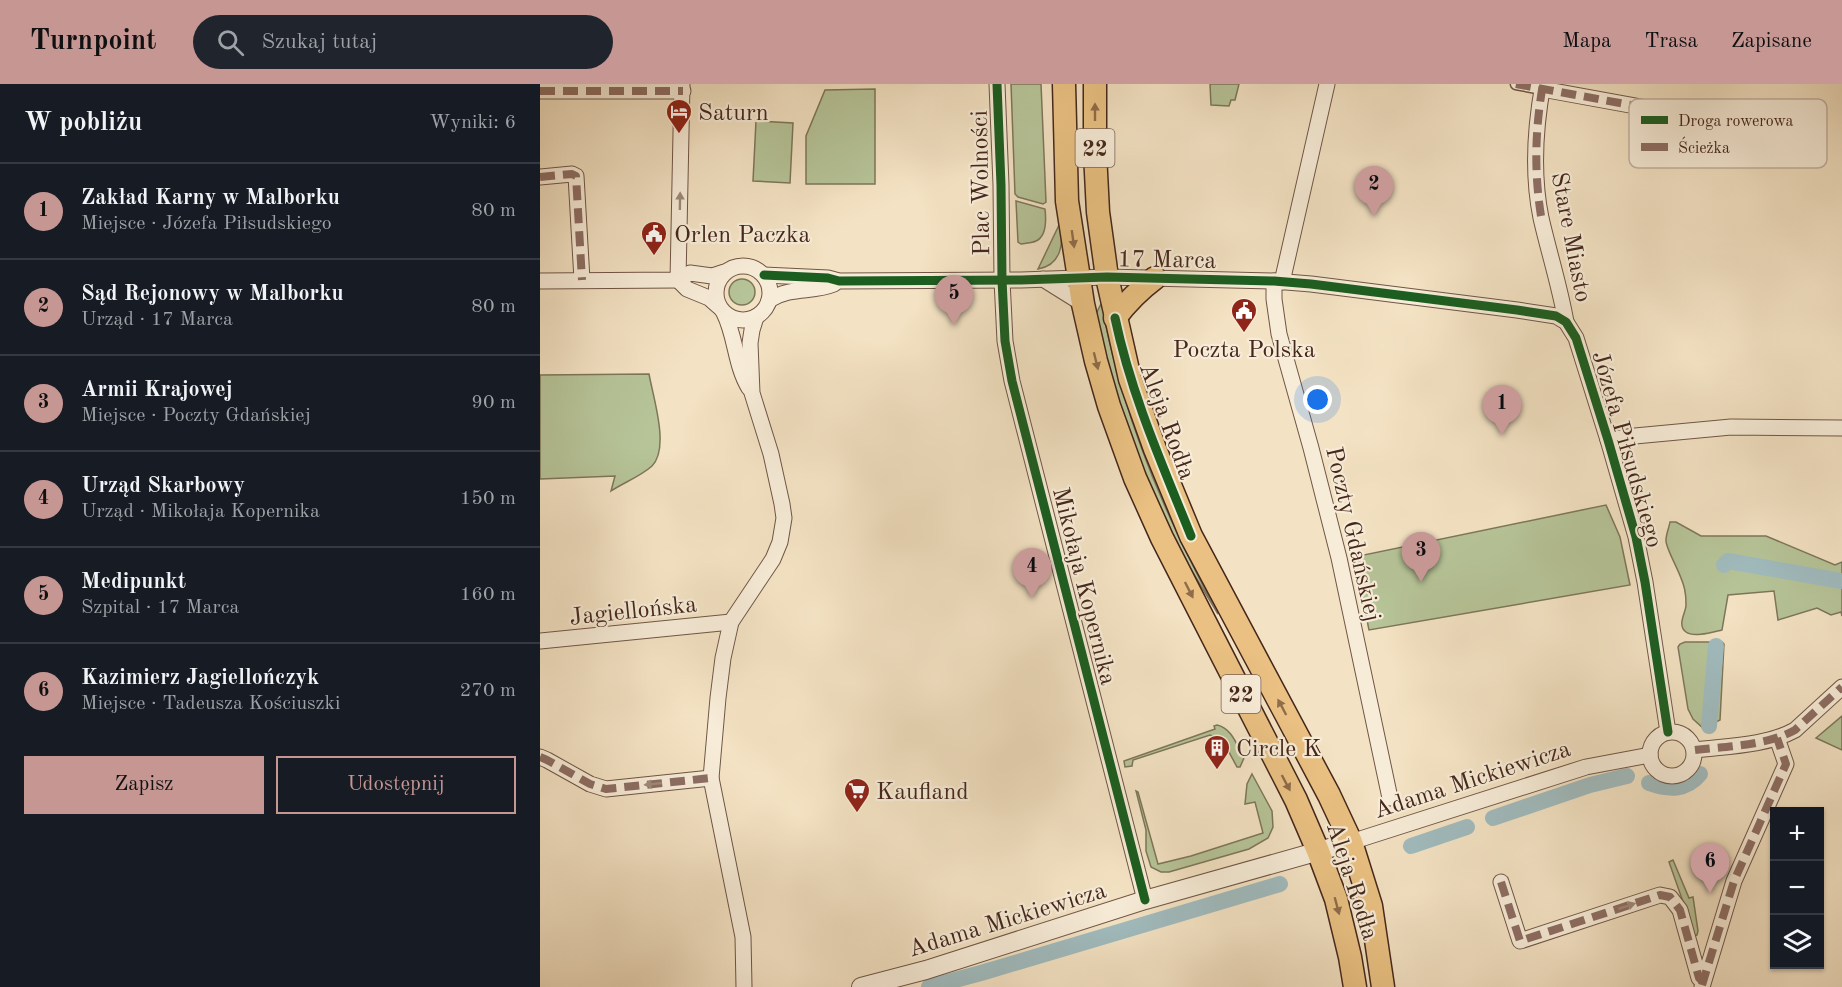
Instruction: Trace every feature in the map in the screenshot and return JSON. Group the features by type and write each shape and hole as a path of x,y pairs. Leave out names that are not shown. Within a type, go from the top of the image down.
{"main road":[{"name":"Aleja Rodła","path":"1064,84 1067,201 1083,304 1109,406 1135,477 1162,538 1296,800 1318,851 1336,899 1355,987"},
{"name":"Aleja Rodła","path":"1095,84 1098,213 1107,278 1130,379 1155,449 1191,536 1329,795 1351,842 1371,906 1383,987"},
{"path":"1115,318 1139,289 1155,278"}],"street":[{"name":"Plac Wolności","path":"997,84 1002,280"},
{"path":"1516,84 1542,86 1629,103"},
{"name":"Stare Miasto","path":"1542,86 1535,168 1541,216 1566,322"},
{"path":"540,91 575,88 682,88 678,280 687,289 709,297 731,318 739,320 756,317 762,313 769,300 770,291 764,275 757,269 740,265 712,276 690,273 678,280 540,281"},
{"name":"Poczty Gdańskiej","path":"1325,91 1274,299 1279,334 1339,558 1390,798"},
{"path":"540,177 572,174 576,176 582,280"},
{"path":"724,272 715,288 715,297 731,326 737,361 752,393 771,454 782,504 783,525 780,542 773,559 731,622 717,698 711,778 743,937 744,987"},
{"name":"17 Marca","path":"764,275 828,278 839,281 1155,278 1278,281 1549,314 1566,322"},
{"path":"1043,279 1083,304"},
{"name":"Mikołaja Kopernika","path":"1002,280 1005,341 1012,381 1144,900"},
{"name":"17 Marca","path":"769,300 788,291 831,286 839,281"},
{"path":"752,393 750,343 756,317"},
{"name":"Józefa Piłsudskiego","path":"1566,322 1576,338 1636,537 1668,732"},
{"path":"1608,440 1731,427 1842,428"},
{"name":"Jagiellońska","path":"540,641 731,622"},
{"path":"1695,750 1777,738 1795,730 1842,687"},
{"path":"1668,732 1677,732 1686,736 1695,750 1692,765 1687,771 1675,776 1662,774 1656,770 1650,755 1656,738 1668,732"},
{"path":"1703,984 1734,881 1786,764 1777,738"},
{"name":"Adama Mickiewicza","path":"861,987 926,970 1144,900 1351,842 1586,768 1650,755"},
{"path":"540,758 590,784 606,789 711,778"},
{"path":"1501,882 1520,941 1660,895 1667,896 1676,902 1680,910 1699,978 1703,984"}],"green space":[{"path":"1011,84 1041,84 1046,202 1043,204 1018,197 1015,194"},
{"path":"1210,84 1239,84 1235,100 1231,100 1229,106 1211,105"},
{"path":"875,89 875,184 806,184 806,136 825,90"},
{"path":"756,121 793,123 790,183 753,181"},
{"path":"1016,201 1045,209 1044,231 1040,239 1031,243 1018,242"},
{"path":"1060,223 1062,238 1060,252 1052,263 1038,269"},
{"path":"742,279 751,283 755,292 751,301 742,305 733,301 729,292 733,283"},
{"path":"1102,302 1113,359 1142,450 1177,533 1218,614 1172,538 1155,502 1111,380 1097,319 1097,312"},
{"path":"649,374 660,435 660,447 652,466 611,491 615,476 540,479 540,375"},
{"path":"1606,505 1620,537 1630,585 1369,630 1354,557"},
{"path":"1670,522 1676,522 1701,536 1766,536 1835,565 1842,562 1842,616 1841,612 1831,615 1817,608 1778,620 1774,591 1728,595 1722,630 1699,635 1689,634 1682,626 1686,606 1684,586 1666,544"},
{"path":"1685,642 1722,642 1724,644 1720,720 1703,728 1693,719 1688,709 1678,647"},
{"path":"1842,716 1842,750 1816,738"},
{"path":"1217,725 1227,730 1236,743 1244,758 1240,767 1237,767 1223,741 1210,735 1133,760 1132,766 1125,767 1124,761 1215,729 1214,726"},
{"path":"1252,774 1272,811 1273,827 1268,838 1249,849 1169,872 1161,872 1151,867 1146,851 1146,830 1136,791 1158,864 1263,833 1255,802 1245,804 1247,784"},
{"path":"1673,860 1689,898 1693,897 1698,931 1695,936 1669,862"}],"waterway":[{"path":"1724,565 1728,561 1842,581"},
{"path":"1709,726 1716,646"},
{"path":"1649,783 1677,788 1689,784 1700,774"},
{"path":"1493,818 1590,785 1627,776"},
{"path":"1411,846 1467,827"},
{"path":"929,987 1280,884"}],"marked path":[{"path":"1516,84 1629,105"},
{"path":"1541,216 1536,150 1543,84"},
{"path":"540,91 683,91"},
{"path":"540,177 572,174 576,176 582,280"},
{"path":"1695,750 1746,744 1784,735 1795,730 1842,687"},
{"path":"1702,985 1734,881 1786,764 1777,738"},
{"path":"540,757 590,784 606,789 711,778"},
{"path":"1501,882 1520,941 1660,895 1670,897 1680,910 1699,978 1703,982"}],"cycle path":[{"path":"997,84 1005,341 1012,381 1145,900"},
{"path":"764,275 828,278 839,281 1107,277 1274,281 1556,316 1566,322 1576,338 1636,537 1668,732"},
{"path":"1115,318 1138,401 1191,536"}],"place":[{"name":"Saturn","path":"679,135"},
{"name":"Sąd Rejonowy w Malborku","path":"1374,216"},
{"name":"Orlen Paczka","path":"654,257"},
{"name":"Medipunkt","path":"954,325"},
{"name":"Poczta Polska","path":"1244,334"},
{"name":"Zakład Karny w Malborku","path":"1502,435"},
{"name":"Armii Krajowej","path":"1421,582"},
{"name":"Urząd Skarbowy","path":"1032,598"},
{"name":"Circle K","path":"1217,771"},
{"name":"Kaufland","path":"857,814"},
{"name":"Kazimierz Jagiellończyk","path":"1710,893"}]}
